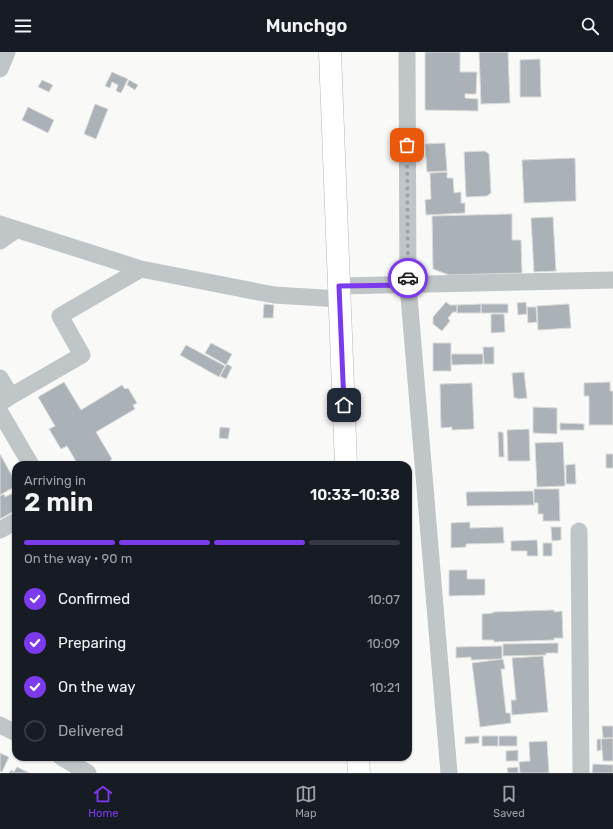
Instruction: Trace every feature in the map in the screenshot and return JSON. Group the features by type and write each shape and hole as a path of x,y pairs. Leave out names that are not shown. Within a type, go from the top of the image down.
{"highway":[{"path":"330,52 346,461"},
{"path":"358,761 359,773"}],"street":[{"path":"0,69 7,52"},
{"path":"407,52 408,285 449,773"},
{"path":"0,241 8,227 141,269 274,295 340,293 408,285 613,280"},
{"path":"0,378 6,399 82,355 60,316 141,269"},
{"path":"0,412 29,461"},
{"path":"0,530 12,523"},
{"path":"579,531 581,773"},
{"path":"0,725 12,731"},
{"path":"67,761 88,773"}],"building":[{"path":"425,52 460,52 460,72 477,72 476,94 465,94 465,98 478,99 478,111 425,110"},
{"path":"479,52 508,52 510,103 481,104"},
{"path":"540,59 541,97 520,97 520,60"},
{"path":"112,72 128,79 121,93 116,91 118,85 112,82 110,88 105,86"},
{"path":"42,80 53,85 49,92 38,87"},
{"path":"129,80 138,85 135,90 127,85"},
{"path":"95,104 108,109 96,139 84,134"},
{"path":"28,107 54,120 48,133 22,120"},
{"path":"445,143 447,171 427,172 425,144"},
{"path":"485,151 489,154 491,193 487,196 466,197 464,152"},
{"path":"575,158 576,201 524,203 522,160"},
{"path":"447,172 447,178 453,178 454,193 461,192 461,203 465,203 465,213 426,215 425,200 431,199 430,173"},
{"path":"512,214 512,240 521,240 522,273 449,275 433,269 432,216"},
{"path":"553,217 556,271 534,272 531,218"},
{"path":"446,302 450,305 457,305 457,312 453,312 448,318 450,321 442,331 433,324 433,317"},
{"path":"526,302 527,314 518,315 517,303"},
{"path":"264,304 274,305 273,318 263,318"},
{"path":"481,304 481,313 457,313 457,305"},
{"path":"481,304 508,304 508,313 481,313"},
{"path":"569,304 571,328 538,330 537,306"},
{"path":"527,307 536,307 537,322 528,323"},
{"path":"491,314 504,314 505,332 491,333"},
{"path":"211,343 232,354 226,365 205,353"},
{"path":"433,343 451,343 451,371 433,371"},
{"path":"186,345 225,366 219,377 180,355"},
{"path":"483,347 494,347 494,364 484,364"},
{"path":"451,354 483,354 483,364 452,365"},
{"path":"227,364 232,367 226,379 220,376"},
{"path":"524,372 527,398 517,399 514,398 512,373"},
{"path":"64,382 81,410 122,385 125,389 128,388 137,403 133,405 135,409 96,432 112,459 110,461 76,461 67,446 61,449 49,429 55,426 38,397"},
{"path":"610,382 610,391 613,391 613,425 589,425 589,396 584,396 584,383"},
{"path":"472,383 474,429 452,430 452,427 441,428 440,384"},
{"path":"533,407 557,408 557,434 533,433"},
{"path":"560,423 584,424 584,430 560,430"},
{"path":"220,427 230,428 228,439 219,438"},
{"path":"529,429 530,461 508,461 507,430"},
{"path":"498,432 503,432 504,457 499,457"},
{"path":"563,442 565,486 537,487 535,443"},
{"path":"0,454 12,476 12,488 0,495"},
{"path":"606,454 613,454 613,468 606,468"},
{"path":"575,464 576,484 566,484 566,465"},
{"path":"534,489 559,489 560,521 543,521 543,514 538,514 538,503 534,503"},
{"path":"533,491 534,505 467,506 466,492"},
{"path":"4,494 5,497 12,494 12,512 0,519 0,496"},
{"path":"470,522 470,528 503,527 504,543 466,544 466,547 451,548 451,523"},
{"path":"551,527 561,527 561,540 552,541"},
{"path":"537,540 538,556 527,556 527,551 511,551 511,541"},
{"path":"543,543 552,543 552,556 543,556"},
{"path":"449,570 467,570 467,579 485,579 485,595 449,596"},
{"path":"554,610 554,612 562,611 563,638 554,638 554,640 494,642 494,640 482,640 482,614 493,612"},
{"path":"558,643 558,653 546,653 546,655 503,656 503,644"},
{"path":"502,646 502,659 471,660 471,657 456,658 456,647"},
{"path":"543,656 548,712 512,715 511,700 516,700 512,658"},
{"path":"503,659 505,669 501,669 506,713 510,713 511,723 480,727 472,663"},
{"path":"602,726 613,726 613,738 603,738"},
{"path":"479,736 479,743 465,744 465,737"},
{"path":"482,736 498,736 498,746 482,746"},
{"path":"499,736 517,736 517,746 499,746"},
{"path":"613,738 613,761 603,761 601,739"},
{"path":"597,739 601,739 601,750 597,751"},
{"path":"547,741 549,773 520,773 519,762 530,761 529,742"},
{"path":"518,750 518,761 506,761 506,751"},
{"path":"0,753 9,757 2,772 0,771"},
{"path":"593,764 613,765 613,773 592,773"},
{"path":"17,767 29,773 9,773 11,770 14,772"},
{"path":"518,767 518,773 508,773 507,768"}],"way so far":[{"path":"407,145 408,278"}],"route":[{"path":"344,405 339,286 408,285 408,278"}]}
